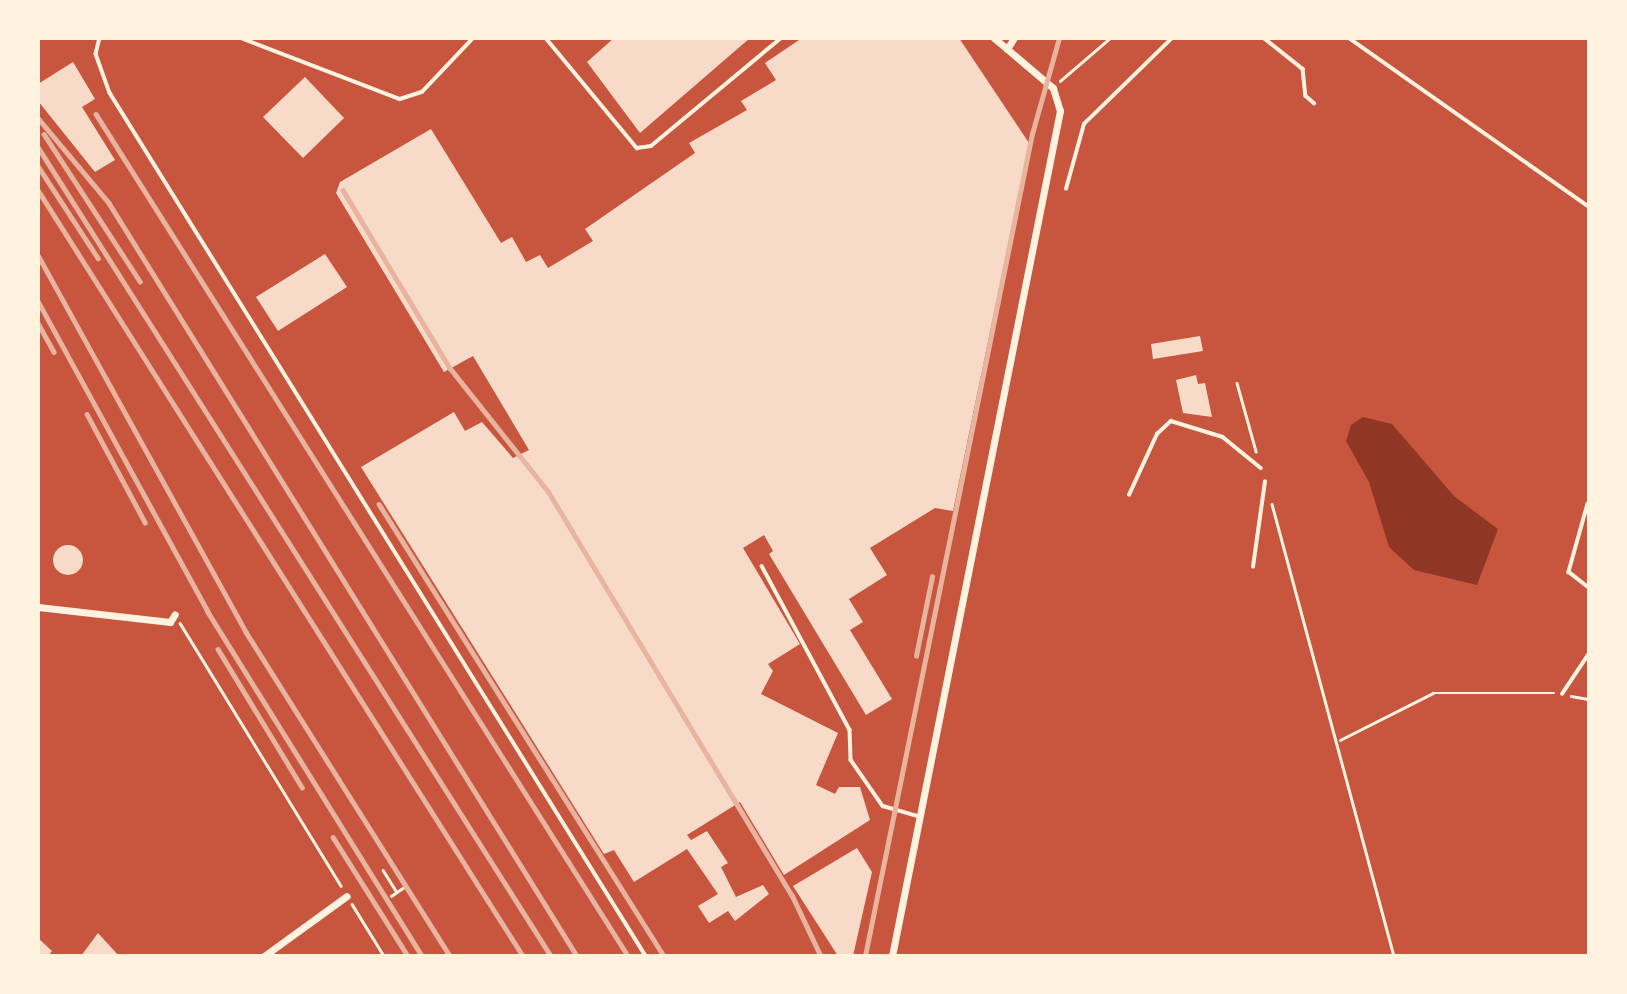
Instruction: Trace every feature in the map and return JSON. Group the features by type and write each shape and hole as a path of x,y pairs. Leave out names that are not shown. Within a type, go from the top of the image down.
{"street":[{"path":"892,956 1060,111 1053,88 995,38"},
{"path":"1007,49 1014,38"},
{"path":"38,607 170,622 175,614"},
{"path":"264,956 347,896"}],"lane":[{"path":"100,38 96,54 110,93 646,956"},
{"path":"241,38 400,99 422,92 473,38"},
{"path":"546,38 637,148 651,146 781,38"},
{"path":"1066,189 1084,124 1172,38"},
{"path":"1264,38 1303,69 1306,96 1314,103"},
{"path":"1349,38 1588,206"},
{"path":"1129,495 1157,434 1171,421 1223,437 1261,468"},
{"path":"1253,567 1265,482"},
{"path":"1588,504 1569,572 1588,587"},
{"path":"762,566 850,730 851,760 883,806 921,817"},
{"path":"1562,694 1588,655"}],"path":[{"path":"1053,88 1110,38"},
{"path":"1237,383 1261,468"},
{"path":"1265,482 1340,740 1394,956"},
{"path":"175,614 384,956"},
{"path":"1340,740 1433,693 1525,688 1588,699"},
{"path":"383,870 396,891"},
{"path":"391,896 403,888"}],"shaded area":[{"path":"1363,417 1392,424 1454,496 1498,529 1477,585 1414,570 1389,547 1369,482 1346,441 1351,425"}],"building":[{"path":"614,38 750,38 640,133 587,62"},
{"path":"802,38 959,38 1029,143 953,511 935,508 870,548 887,575 849,599 863,622 850,630 892,699 866,715 769,554 773,551 764,535 743,548 800,644 768,664 773,671 761,694 838,733 816,785 835,794 839,787 860,787 870,820 784,875 740,802 687,835 691,840 707,831 728,863 721,867 736,897 763,885 769,894 735,921 728,911 709,923 698,906 718,894 687,849 634,882 614,850 604,854 361,467 454,412 465,431 482,422 513,458 529,450 473,356 444,372 336,193 340,182 431,129 501,243 512,237 526,262 540,255 548,268 593,241 585,229 695,153 689,143 747,110 741,101 776,80 765,63"},
{"path":"73,62 95,99 82,107 115,160 95,172 38,101 38,84"},
{"path":"305,77 344,118 303,158 263,117"},
{"path":"325,254 347,287 278,331 256,297"},
{"path":"1200,336 1203,351 1153,359 1151,344"},
{"path":"1196,375 1198,384 1205,383 1212,417 1183,413 1176,380"},
{"path":"68,545 79,549 83,560 79,571 68,575 57,571 53,560 57,549"},
{"path":"857,848 872,872 853,956 838,956 793,886"},
{"path":"98,933 119,956 81,956"},
{"path":"38,938 52,951 48,956 38,956"}],"railway":[{"path":"865,956 1032,134 1059,38"},
{"path":"96,114 628,956"},
{"path":"38,118 109,203 577,956"},
{"path":"44,134 140,281"},
{"path":"38,147 551,956"},
{"path":"38,166 98,258"},
{"path":"38,190 523,956"},
{"path":"343,190 450,368 548,491 792,895 821,956"},
{"path":"38,255 246,632 450,956"},
{"path":"38,301 208,612 422,956"},
{"path":"38,323 54,352"},
{"path":"87,414 145,522"},
{"path":"379,504 664,956"},
{"path":"916,656 932,577"},
{"path":"218,649 302,787"},
{"path":"333,837 408,956"}]}
